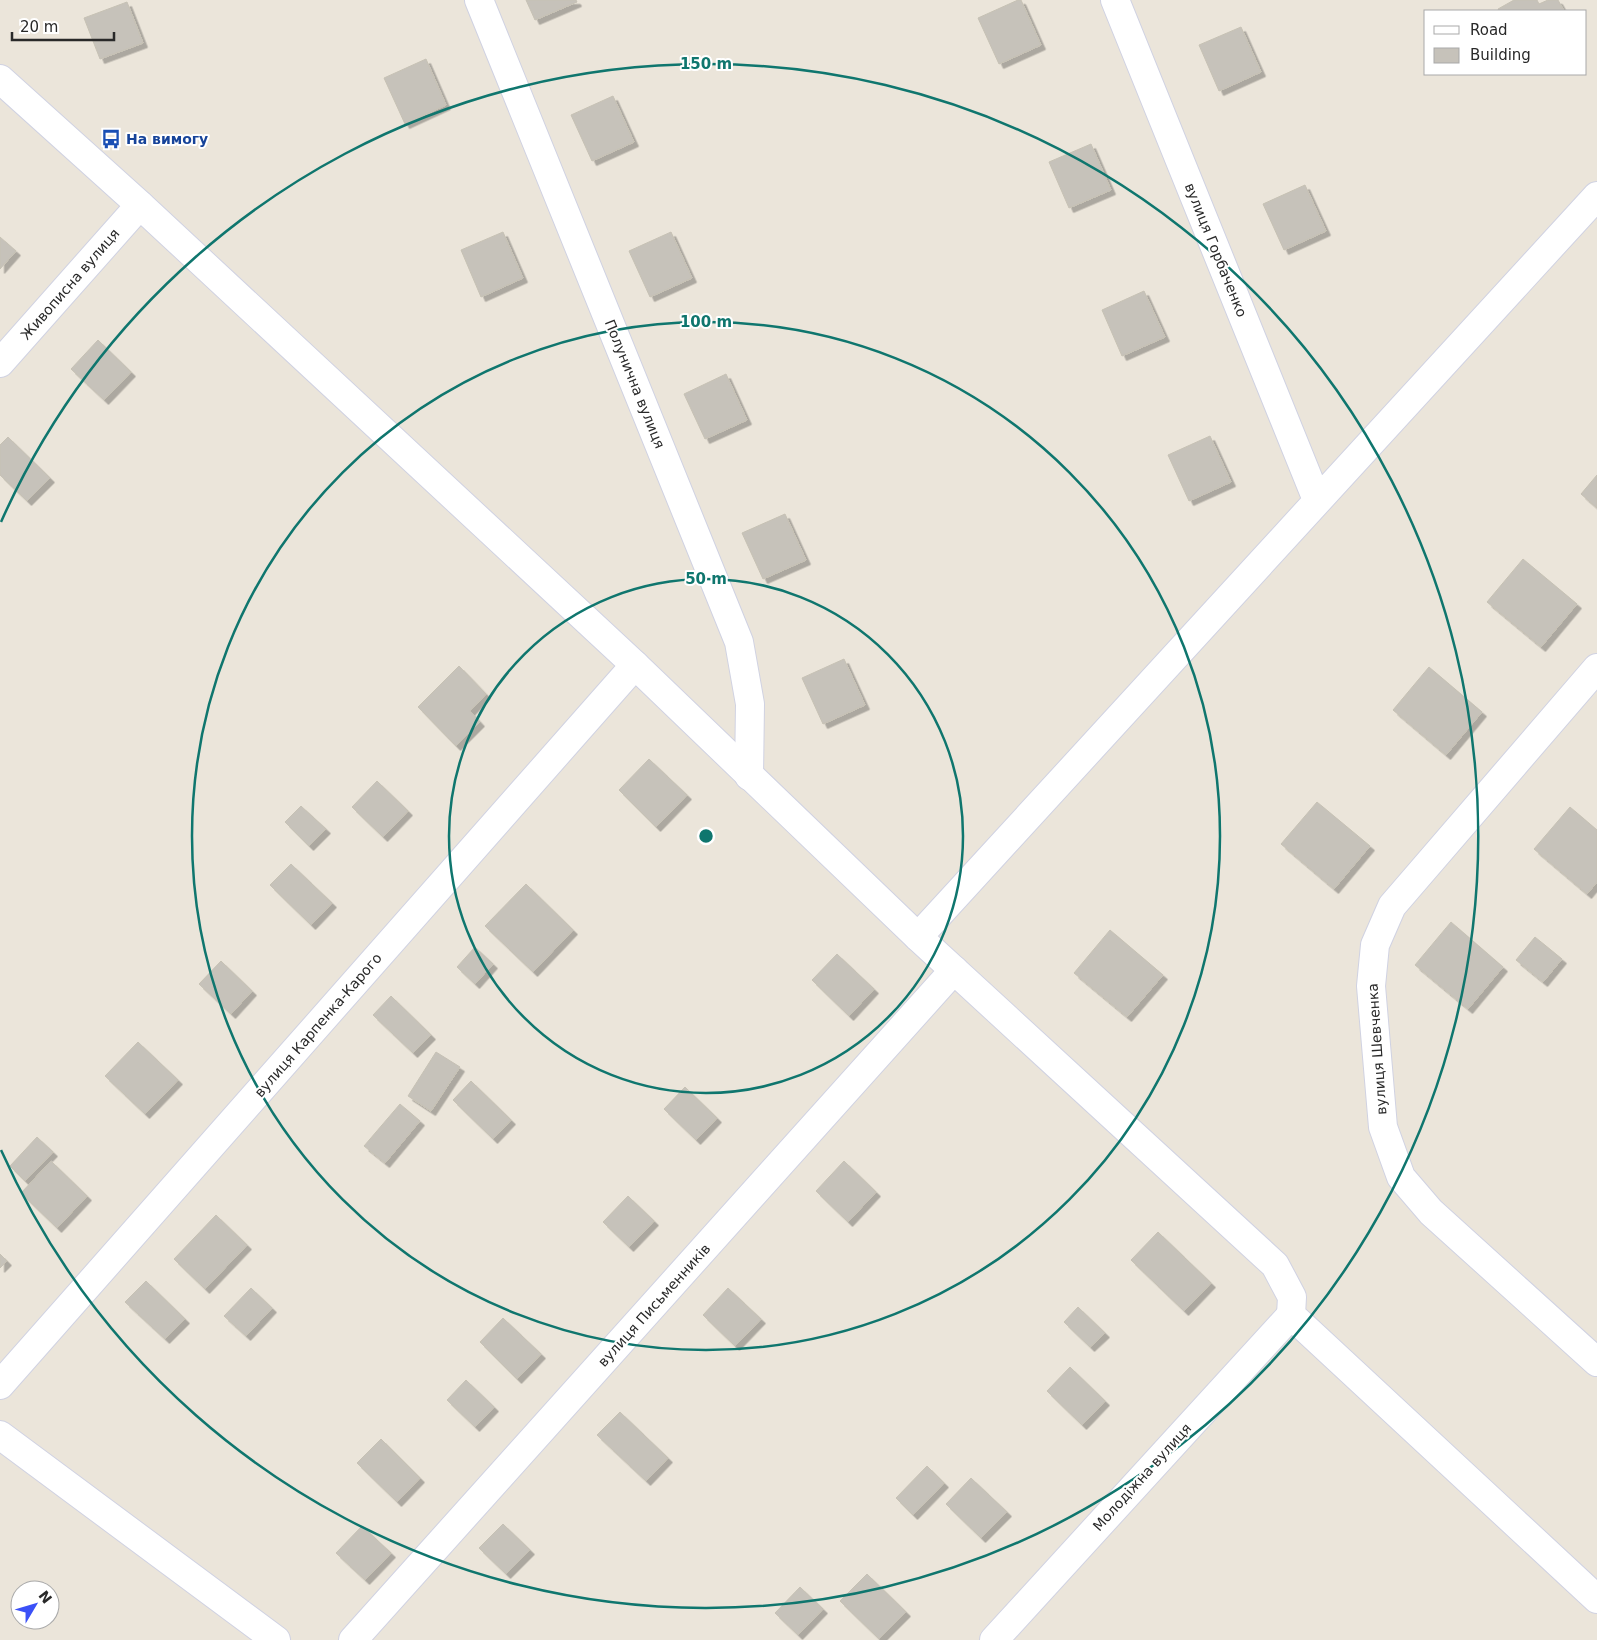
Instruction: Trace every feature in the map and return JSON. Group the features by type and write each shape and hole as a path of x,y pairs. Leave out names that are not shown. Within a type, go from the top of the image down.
{"street":[{"name":"Полунична вулиця","path":"479,0 739,642 750,704 750,776"},
{"name":"вулиця Горбаченко","path":"1114,0 1318,500"},
{"path":"0,79 140,205 635,665 918,937 1275,1265 1292,1297 1291,1314 1594,1591"},
{"path":"918,937 1597,196"},
{"name":"Живописна вулиця","path":"0,363 140,205"},
{"name":"вулиця Карпенка-Карого","path":"0,1385 635,665"},
{"name":"вулиця Шевченка","path":"1597,668 1392,906 1375,945 1371,986 1383,1128 1401,1177 1431,1212 1597,1362"},
{"name":"вулиця Письменників","path":"353,1640 954,970"},
{"name":"Молодіжна вулиця","path":"994,1640 1291,1314"},
{"path":"0,1435 276,1640"}],"building":[{"path":"526,0 576,0 577,2 535,20"},
{"path":"1021,0 1041,45 999,64 978,18"},
{"path":"1514,0 1537,0 1539,4 1548,0 1558,0 1563,10 1498,10"},
{"path":"127,2 143,43 100,59 84,18"},
{"path":"1241,27 1261,72 1219,91 1199,45"},
{"path":"426,59 446,105 405,124 384,78"},
{"path":"613,96 634,142 592,161 571,115"},
{"path":"1091,144 1111,190 1069,208 1049,162"},
{"path":"1305,185 1326,231 1284,250 1263,204"},
{"path":"503,232 523,278 481,297 461,250"},
{"path":"671,232 692,278 650,297 629,251"},
{"path":"0,237 16,251 0,269"},
{"path":"1144,291 1165,337 1122,356 1102,310"},
{"path":"98,340 131,372 104,400 71,369"},
{"path":"726,374 747,420 705,439 684,394"},
{"path":"1210,436 1231,482 1189,501 1168,455"},
{"path":"8,437 50,478 27,501 0,475 0,445"},
{"path":"1597,475 1597,508 1581,494"},
{"path":"785,514 806,560 763,579 742,533"},
{"path":"1523,559 1577,604 1541,647 1487,602"},
{"path":"844,659 865,705 823,724 802,678"},
{"path":"459,666 486,694 470,711 480,722 456,746 418,707"},
{"path":"1429,667 1482,712 1446,755 1393,710"},
{"path":"649,759 687,795 656,827 619,790"},
{"path":"377,781 408,811 383,837 352,807"},
{"path":"1317,802 1370,846 1334,889 1281,844"},
{"path":"301,806 326,829 309,846 285,822"},
{"path":"1570,807 1597,830 1597,882 1587,894 1534,849"},
{"path":"291,864 332,903 311,925 270,885"},
{"path":"526,884 573,930 533,972 485,926"},
{"path":"1451,922 1503,967 1468,1009 1415,965"},
{"path":"1110,930 1163,975 1127,1017 1074,973"},
{"path":"1535,937 1562,959 1543,982 1516,960"},
{"path":"475,947 493,964 475,984 457,967"},
{"path":"837,954 874,989 849,1016 812,980"},
{"path":"221,961 252,991 231,1014 199,984"},
{"path":"391,996 431,1035 413,1053 373,1015"},
{"path":"138,1042 178,1080 145,1114 105,1076"},
{"path":"436,1052 460,1067 431,1111 408,1096"},
{"path":"471,1081 511,1120 493,1139 453,1100"},
{"path":"685,1087 717,1118 696,1140 664,1109"},
{"path":"400,1104 420,1121 385,1163 364,1146"},
{"path":"37,1137 53,1152 25,1181 10,1166"},
{"path":"51,1161 87,1196 57,1228 21,1193"},
{"path":"844,1161 876,1192 848,1222 816,1191"},
{"path":"628,1196 654,1221 629,1247 603,1222"},
{"path":"216,1215 247,1245 205,1289 174,1259"},
{"path":"1158,1232 1211,1283 1184,1311 1131,1260"},
{"path":"0,1254 7,1261 0,1268"},
{"path":"146,1281 185,1319 165,1339 125,1302"},
{"path":"251,1288 272,1308 246,1336 224,1316"},
{"path":"728,1288 761,1319 735,1346 703,1315"},
{"path":"1078,1307 1105,1333 1090,1347 1064,1322"},
{"path":"503,1318 541,1354 517,1379 480,1342"},
{"path":"1070,1367 1105,1401 1082,1425 1047,1391"},
{"path":"466,1380 494,1407 475,1427 447,1400"},
{"path":"620,1412 668,1458 646,1481 597,1435"},
{"path":"381,1439 420,1478 397,1502 357,1463"},
{"path":"927,1466 944,1483 913,1515 896,1498"},
{"path":"971,1478 1007,1512 981,1538 946,1504"},
{"path":"503,1524 530,1550 506,1574 479,1548"},
{"path":"362,1526 391,1553 365,1580 336,1553"},
{"path":"867,1574 906,1612 879,1639 840,1601"},
{"path":"800,1587 823,1609 798,1635 775,1613"}],"place":[{"name":"На вимогу","path":"111,139"}]}
